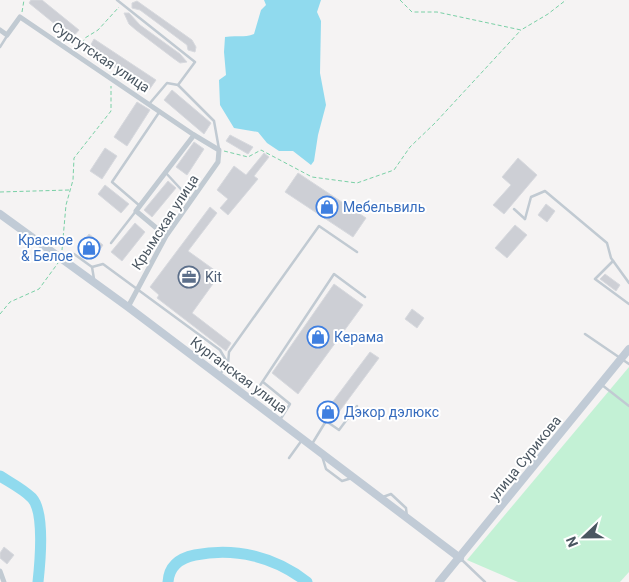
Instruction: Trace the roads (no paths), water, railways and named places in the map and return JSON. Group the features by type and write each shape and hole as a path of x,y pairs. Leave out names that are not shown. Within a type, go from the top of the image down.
{"main road":[{"name":"Курганская улица","path":"0,214 128,307 460,558"},
{"name":"улица Сурикова","path":"439,582 629,348"}],"street":[{"name":"Сургутская улица","path":"7,35 20,17 76,54 92,68 150,103 194,135 219,150"},
{"path":"0,30 7,35"},
{"path":"166,236 136,211 194,135"},
{"name":"Крымская улица","path":"128,307 136,287 166,236 218,162 219,150"},
{"path":"0,571 4,582"}],"lane":[{"path":"116,0 195,62 178,86"},
{"path":"0,47 7,35"},
{"path":"150,103 167,83 178,86 214,121 219,150"},
{"path":"140,206 112,182 160,111"},
{"path":"165,172 191,200"},
{"path":"514,209 524,219 531,197 545,191 607,243 613,261 629,283"},
{"path":"111,243 136,211"},
{"path":"219,376 228,364 229,352 319,226 357,252"},
{"path":"61,259 74,254 92,268 94,283"},
{"path":"613,261 594,279 629,304"},
{"path":"92,268 103,264 136,287 220,350 228,364"},
{"path":"250,400 334,274 365,297"},
{"path":"585,334 629,364"},
{"path":"262,382 290,404 279,421"},
{"path":"600,384 629,406"},
{"path":"311,445 326,422 339,430 357,406"},
{"path":"289,458 303,439"},
{"path":"460,558 485,582"}],"water":[{"path":"264,0 321,0 317,12 321,21 320,73 326,105 318,135 314,161 311,165 293,151 279,151 267,143 258,132 234,128 220,105 219,80 226,75 225,37 254,34 261,10 266,5"}],"waterway":[{"path":"0,476 25,492 36,505 39,514 41,538 38,582"},
{"path":"168,582 173,567 185,558 225,552 240,553 268,560 295,573 307,582"}],"place":[{"name":"Мебельвиль","path":"327,207"},
{"name":"Красное & Белое","path":"89,248"},
{"name":"Kit","path":"189,277"},
{"name":"Керама","path":"318,337"},
{"name":"Дэкор дэлюкс","path":"328,412"}]}
